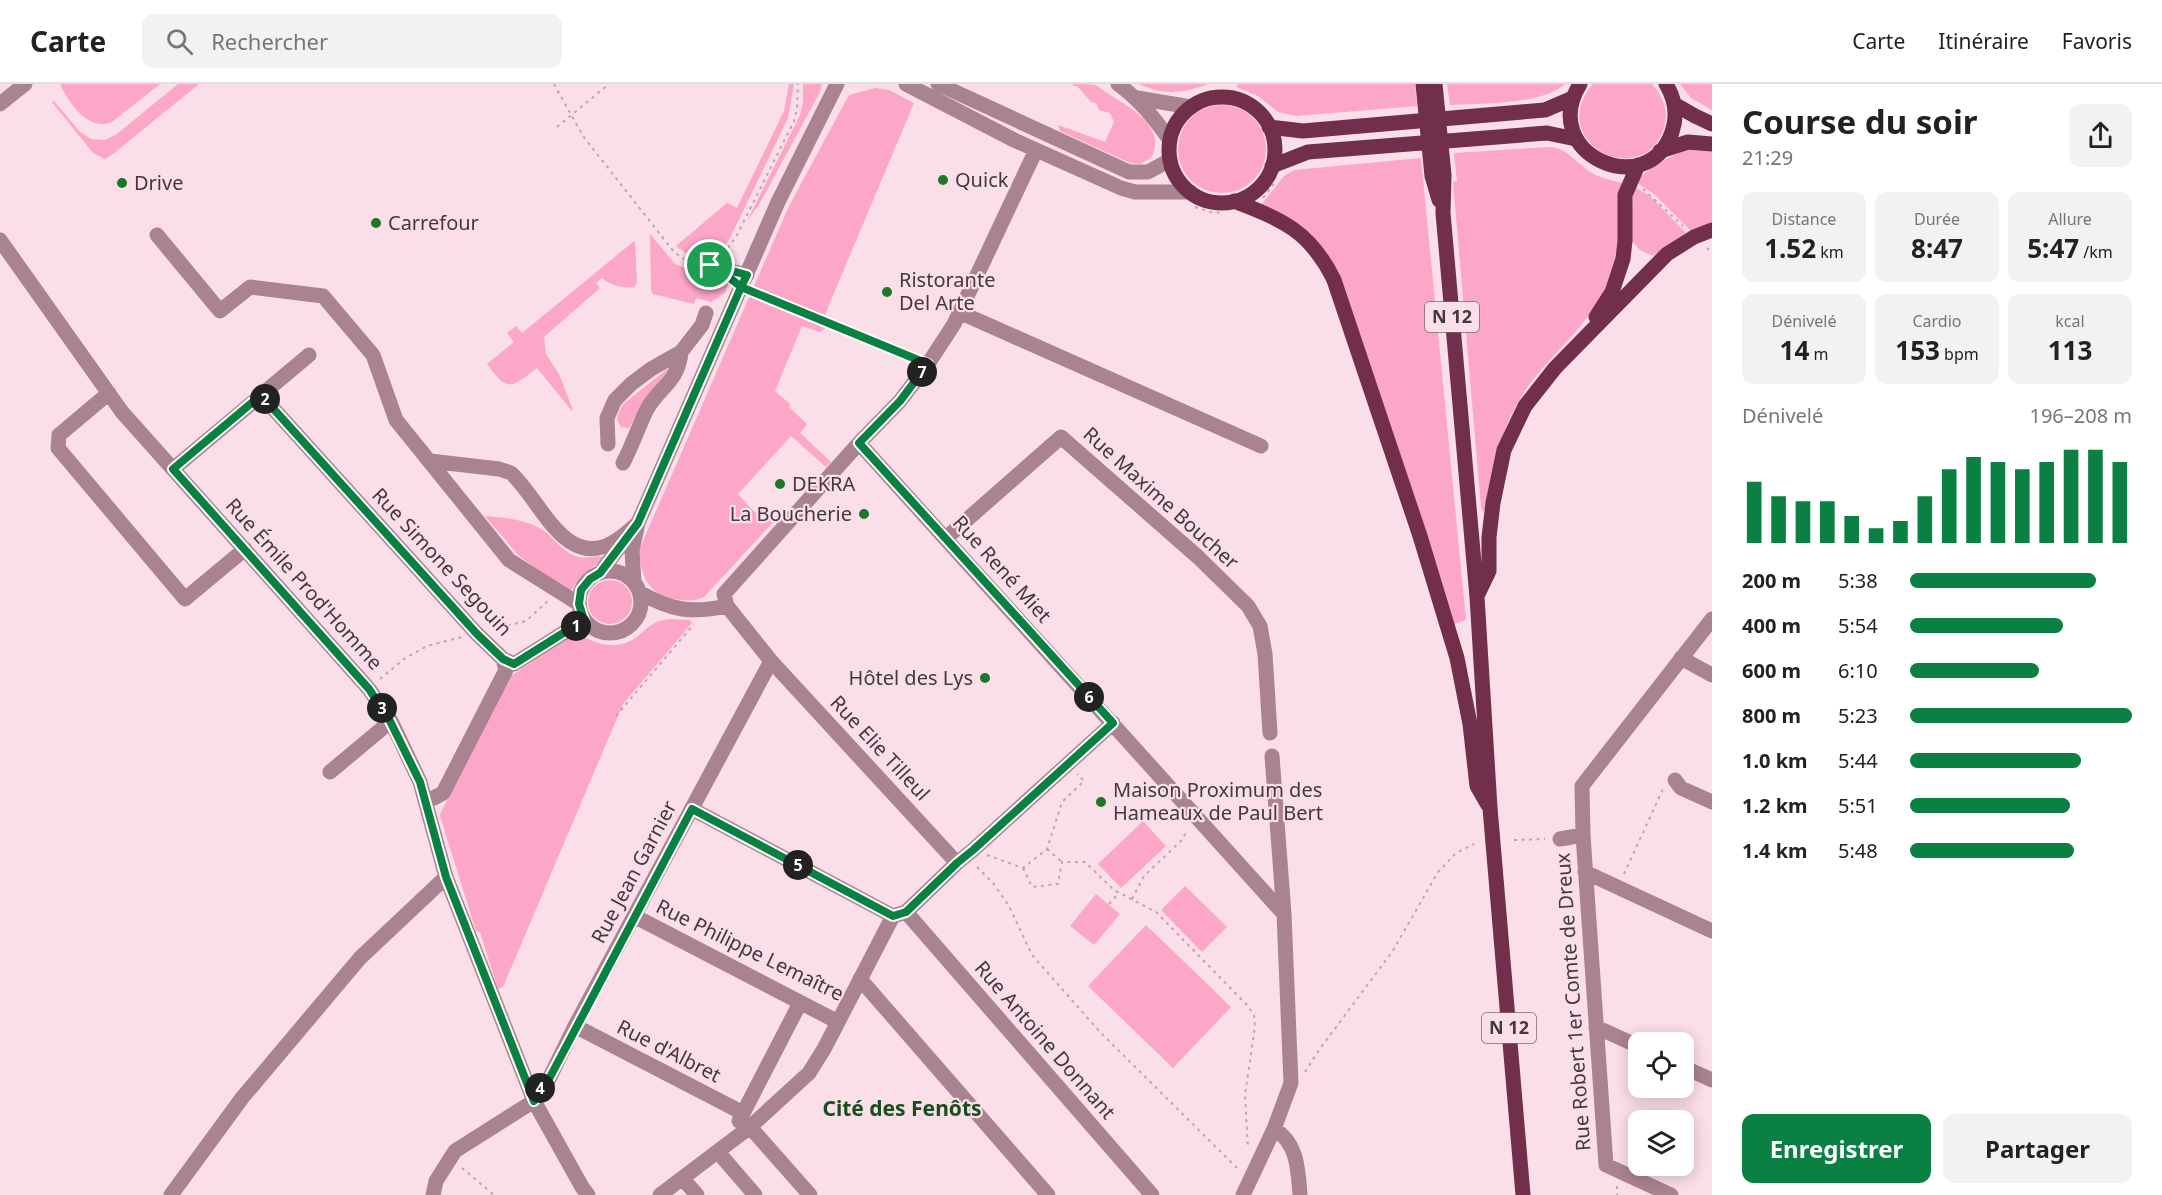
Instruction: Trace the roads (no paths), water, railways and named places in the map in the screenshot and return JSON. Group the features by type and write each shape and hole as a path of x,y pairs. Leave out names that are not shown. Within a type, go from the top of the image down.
{"main road":[{"path":"1221,97 1234,84"},
{"path":"1580,84 1573,98 1570,120 1576,139 1591,156 1604,163 1624,167 1638,165 1649,160 1660,151 1673,130 1674,104 1666,84"},
{"name":"N 12","path":"1429,85 1443,213 1477,597 1490,808 1523,1195"},
{"path":"1275,172 1274,146 1269,127 1264,118 1250,105 1231,97 1210,98 1191,107 1179,118 1170,140 1170,160 1177,178 1191,199 1255,209 1283,222 1318,251 1334,280 1451,636 1470,724 1477,786 1490,808"},
{"path":"1269,127 1303,131 1511,113 1549,109 1573,98"},
{"path":"1674,104 1712,124"},
{"path":"1232,207 1275,172 1308,153 1547,133 1576,139"},
{"path":"1660,151 1688,142 1712,144"},
{"path":"1572,351 1603,308 1618,277 1626,241 1625,195 1638,165"},
{"path":"1477,597 1490,571 1489,537 1493,503 1507,443 1525,406 1538,387 1667,254 1694,237 1712,230"}],"street":[{"path":"0,104 25,84"},
{"path":"638,523 600,573 585,584 581,590 579,604 584,620 596,630 611,633 626,629 634,621 641,603 636,587 632,550 638,523 778,202 837,84"},
{"path":"906,84 1036,150 1126,190 1191,199"},
{"path":"939,84 1129,172 1148,172 1170,160"},
{"path":"1118,84 1137,98 1151,113 1170,140"},
{"path":"1137,98 1191,107"},
{"path":"634,621 671,608 706,611 727,606 724,594 859,443 900,401 928,364 960,312 1036,150"},
{"path":"156,235 220,311 250,287 323,296 373,355 396,420 509,560 579,604"},
{"name":"Rue Émile Prod'Homme","path":"0,240 122,412 369,689 390,721 420,782 446,877 534,1101 588,1195"},
{"path":"698,262 744,281"},
{"path":"960,312 1261,446"},
{"path":"608,444 607,418 615,400 651,369 681,352 702,325 706,313"},
{"path":"623,463 647,410 674,376 680,363 681,352"},
{"path":"173,469 309,355"},
{"path":"109,393 59,435 58,448 185,599 245,549"},
{"name":"Rue Simone Segouin","path":"261,395 477,634 503,659 506,670 443,793 426,802"},
{"name":"Rue Maxime Boucher","path":"946,538 1061,437 1197,557 1248,606 1260,626 1265,654 1270,733"},
{"name":"Rue René Miet","path":"859,443 1284,914"},
{"path":"430,461 499,469 511,473 565,538 578,547 589,549 612,544 638,523"},
{"path":"600,573 623,574 636,587 671,608"},
{"name":"Rue Elie Tilleul","path":"727,606 771,661 965,857"},
{"name":"Rue Robert 1er Comte de Dreux","path":"1671,1195 1606,1165 1585,872 1582,786 1712,619"},
{"path":"503,659 514,664 584,620"},
{"path":"1681,658 1712,675"},
{"name":"Rue Jean Garnier","path":"534,1101 538,1090 549,1079 575,1026 771,661"},
{"path":"330,772 390,721"},
{"path":"692,809 900,914 1113,723"},
{"path":"1247,1188 1274,1129 1291,1083 1284,914 1272,756"},
{"path":"1669,783 1712,802"},
{"name":"Rue Robert 1er Comte de Dreux","path":"1560,838 1583,835"},
{"path":"1585,872 1712,931"},
{"path":"171,1195 242,1098 360,958 446,877"},
{"name":"Rue Philippe Lemaître","path":"634,916 838,1022 860,979 900,914"},
{"name":"Rue Antoine Donnant","path":"900,914 1152,1195"},
{"path":"860,979 901,1023 1048,1195"},
{"path":"746,1120 800,1003"},
{"path":"660,1195 722,1149 746,1120 809,1073 838,1022"},
{"name":"Rue d'Albret","path":"575,1026 746,1120"},
{"path":"1596,1027 1628,1041"},
{"path":"1694,1072 1712,1080"},
{"path":"433,1195 436,1181 455,1151 534,1101"},
{"path":"746,1120 810,1195"},
{"path":"1274,1129 1290,1143 1297,1159 1300,1195"},
{"path":"722,1149 755,1195"},
{"path":"683,1179 697,1195"}],"place":[{"name":"Quick","path":"943,180"},
{"name":"Drive","path":"122,183"},
{"name":"Carrefour","path":"376,223"},
{"name":"Ristorante Del Arte","path":"887,292"},
{"name":"DEKRA","path":"780,484"},
{"name":"La Boucherie","path":"864,514"},
{"name":"Hôtel des Lys","path":"985,678"},
{"name":"Maison Proximum des Hameaux de Paul Bert","path":"1101,802"}],"district":[{"name":"Cité des Fenôts","path":"902,1109"}]}
